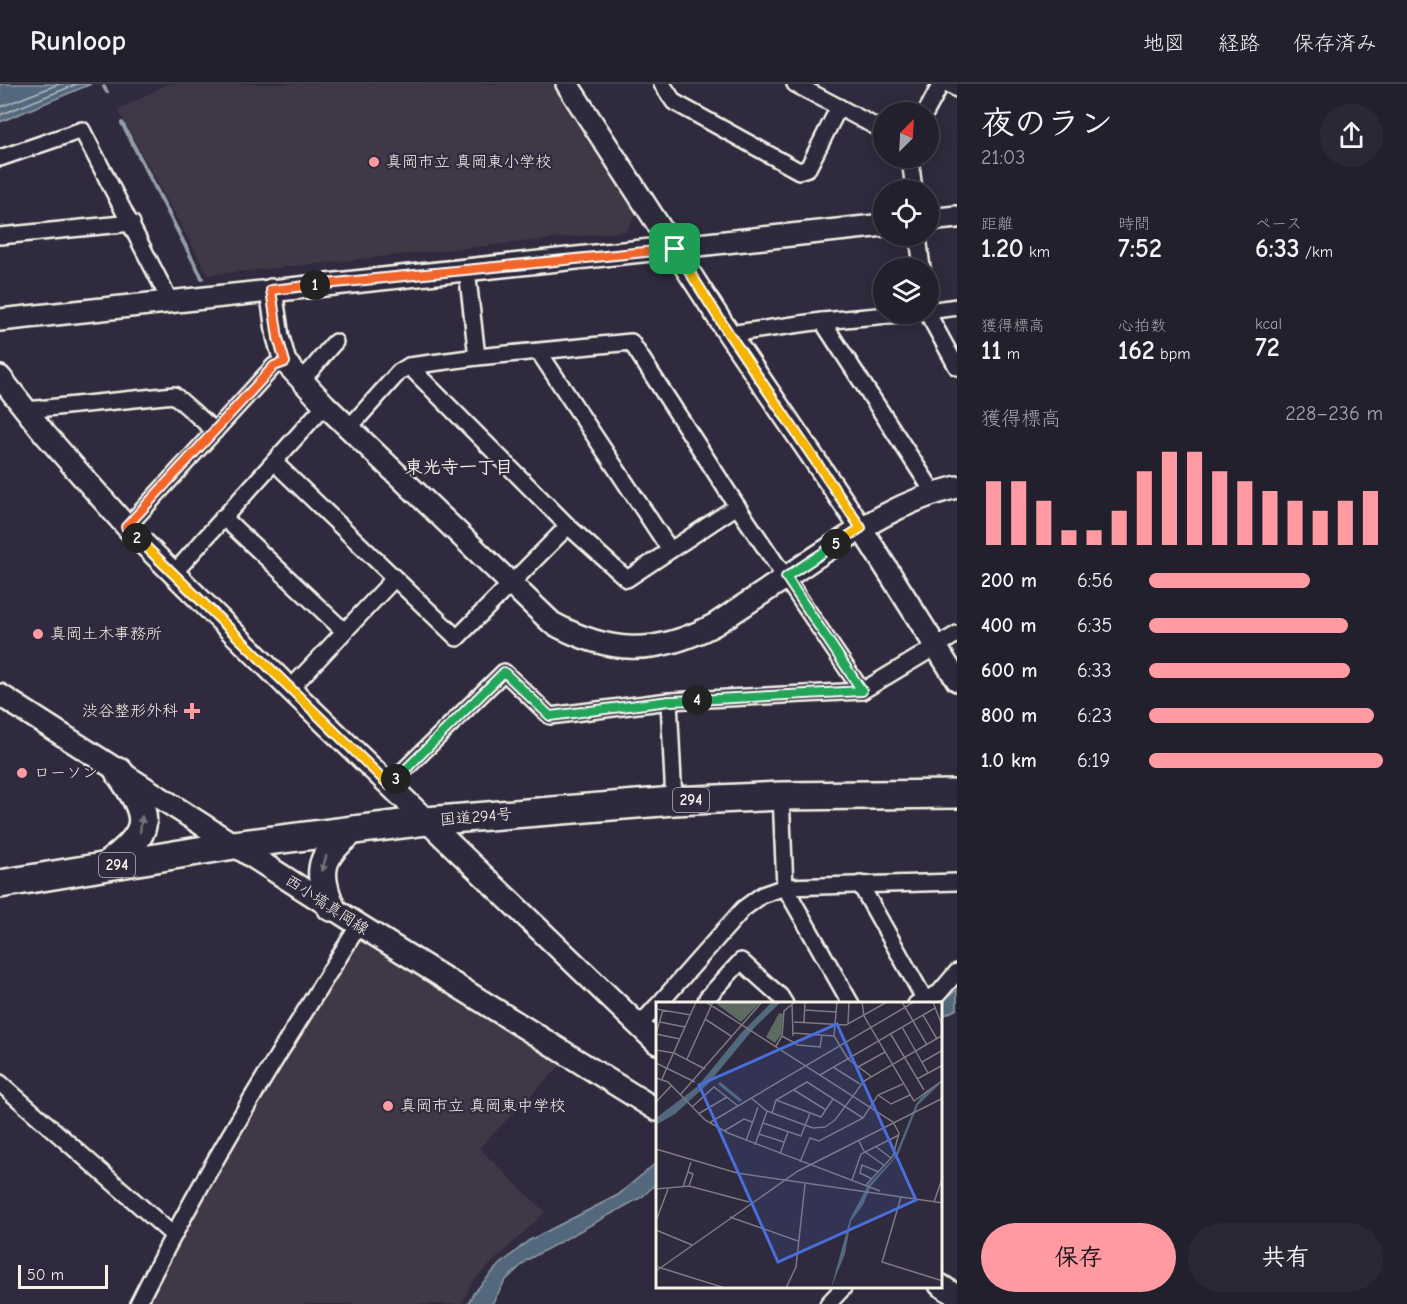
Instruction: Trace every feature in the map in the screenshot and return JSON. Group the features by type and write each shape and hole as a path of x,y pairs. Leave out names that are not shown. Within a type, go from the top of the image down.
{"highway":[{"path":"105,867 134,843 143,821 137,797 118,772"},
{"name":"国道294号","path":"0,884 234,845 426,821 674,801 781,796 957,794"},
{"path":"331,907 324,891 322,868 329,851 353,830"}],"street":[{"path":"567,84 729,334 861,528 957,680"},
{"path":"662,84 674,102 799,171 808,168 839,107"},
{"path":"795,84 873,125"},
{"path":"931,102 941,84"},
{"path":"948,84 957,88"},
{"path":"0,158 82,130 132,223 170,301"},
{"path":"939,218 957,217"},
{"path":"0,236 132,223"},
{"path":"0,320 873,226"},
{"path":"467,270 477,357"},
{"path":"271,290 278,338 285,362 325,405 552,623 594,642 619,648 642,648 695,635 897,507 934,492 957,487"},
{"path":"939,310 957,307"},
{"path":"729,334 873,316"},
{"path":"822,321 934,492"},
{"path":"934,324 957,367"},
{"path":"302,379 335,342"},
{"path":"350,428 399,372 409,366 631,342 737,506 862,691"},
{"path":"539,352 670,550"},
{"path":"126,527 274,366 285,362"},
{"path":"409,366 568,526 627,579 737,506"},
{"path":"0,377 126,527 172,574 656,1042"},
{"path":"27,410 174,395 215,430"},
{"path":"172,574 325,405"},
{"path":"274,462 457,638 568,526"},
{"path":"224,517 344,631"},
{"path":"290,689 394,579"},
{"path":"389,785 504,672 550,716 669,701 862,691 957,634"},
{"name":"西小塙真岡線","path":"0,695 359,925 656,1109"},
{"path":"669,701 674,801"},
{"path":"781,796 785,887 850,1002"},
{"path":"661,1002 743,909 762,895 785,887 957,882"},
{"path":"860,884 920,1002 939,993 957,972"},
{"path":"138,1304 172,1235 266,1073 359,925"},
{"path":"706,1002 741,961 784,1002"},
{"path":"639,1026 656,1007"},
{"path":"0,1083 172,1235"},
{"path":"942,1286 957,1296"},
{"path":"828,1304 841,1289"}],"shaded area":[{"name":"真岡市立 真岡東小学校","path":"167,84 552,84 636,214 627,231 208,275 118,110"},
{"name":"真岡市立 真岡東中学校","path":"360,937 561,1065 479,1148 545,1212 473,1281 461,1304 145,1304 170,1246"}],"water":[{"path":"0,84 91,84 0,122"},
{"path":"957,990 957,1009 942,1016 941,1002"},
{"path":"656,1163 656,1184 642,1197 527,1260 505,1281 492,1304 468,1304 473,1294 496,1268 528,1241 618,1195"}],"waterway":[{"path":"104,87 107,92"},
{"path":"122,123 202,278"}],"place":[{"name":"真岡市立 真岡東小学校","path":"374,162"},
{"name":"真岡土木事務所","path":"38,634"},
{"name":"渋谷整形外科","path":"192,711"},
{"name":"ローソン","path":"22,773"},
{"name":"真岡市立 真岡東中学校","path":"388,1106"}],"district":[{"name":"東光寺一丁目","path":"459,467"}],"route":[{"path":"675,249 729,334 861,528 786,577 862,691 669,701 550,716 504,672 389,785 126,527 274,366 285,362 278,338 271,290 675,249"}]}
